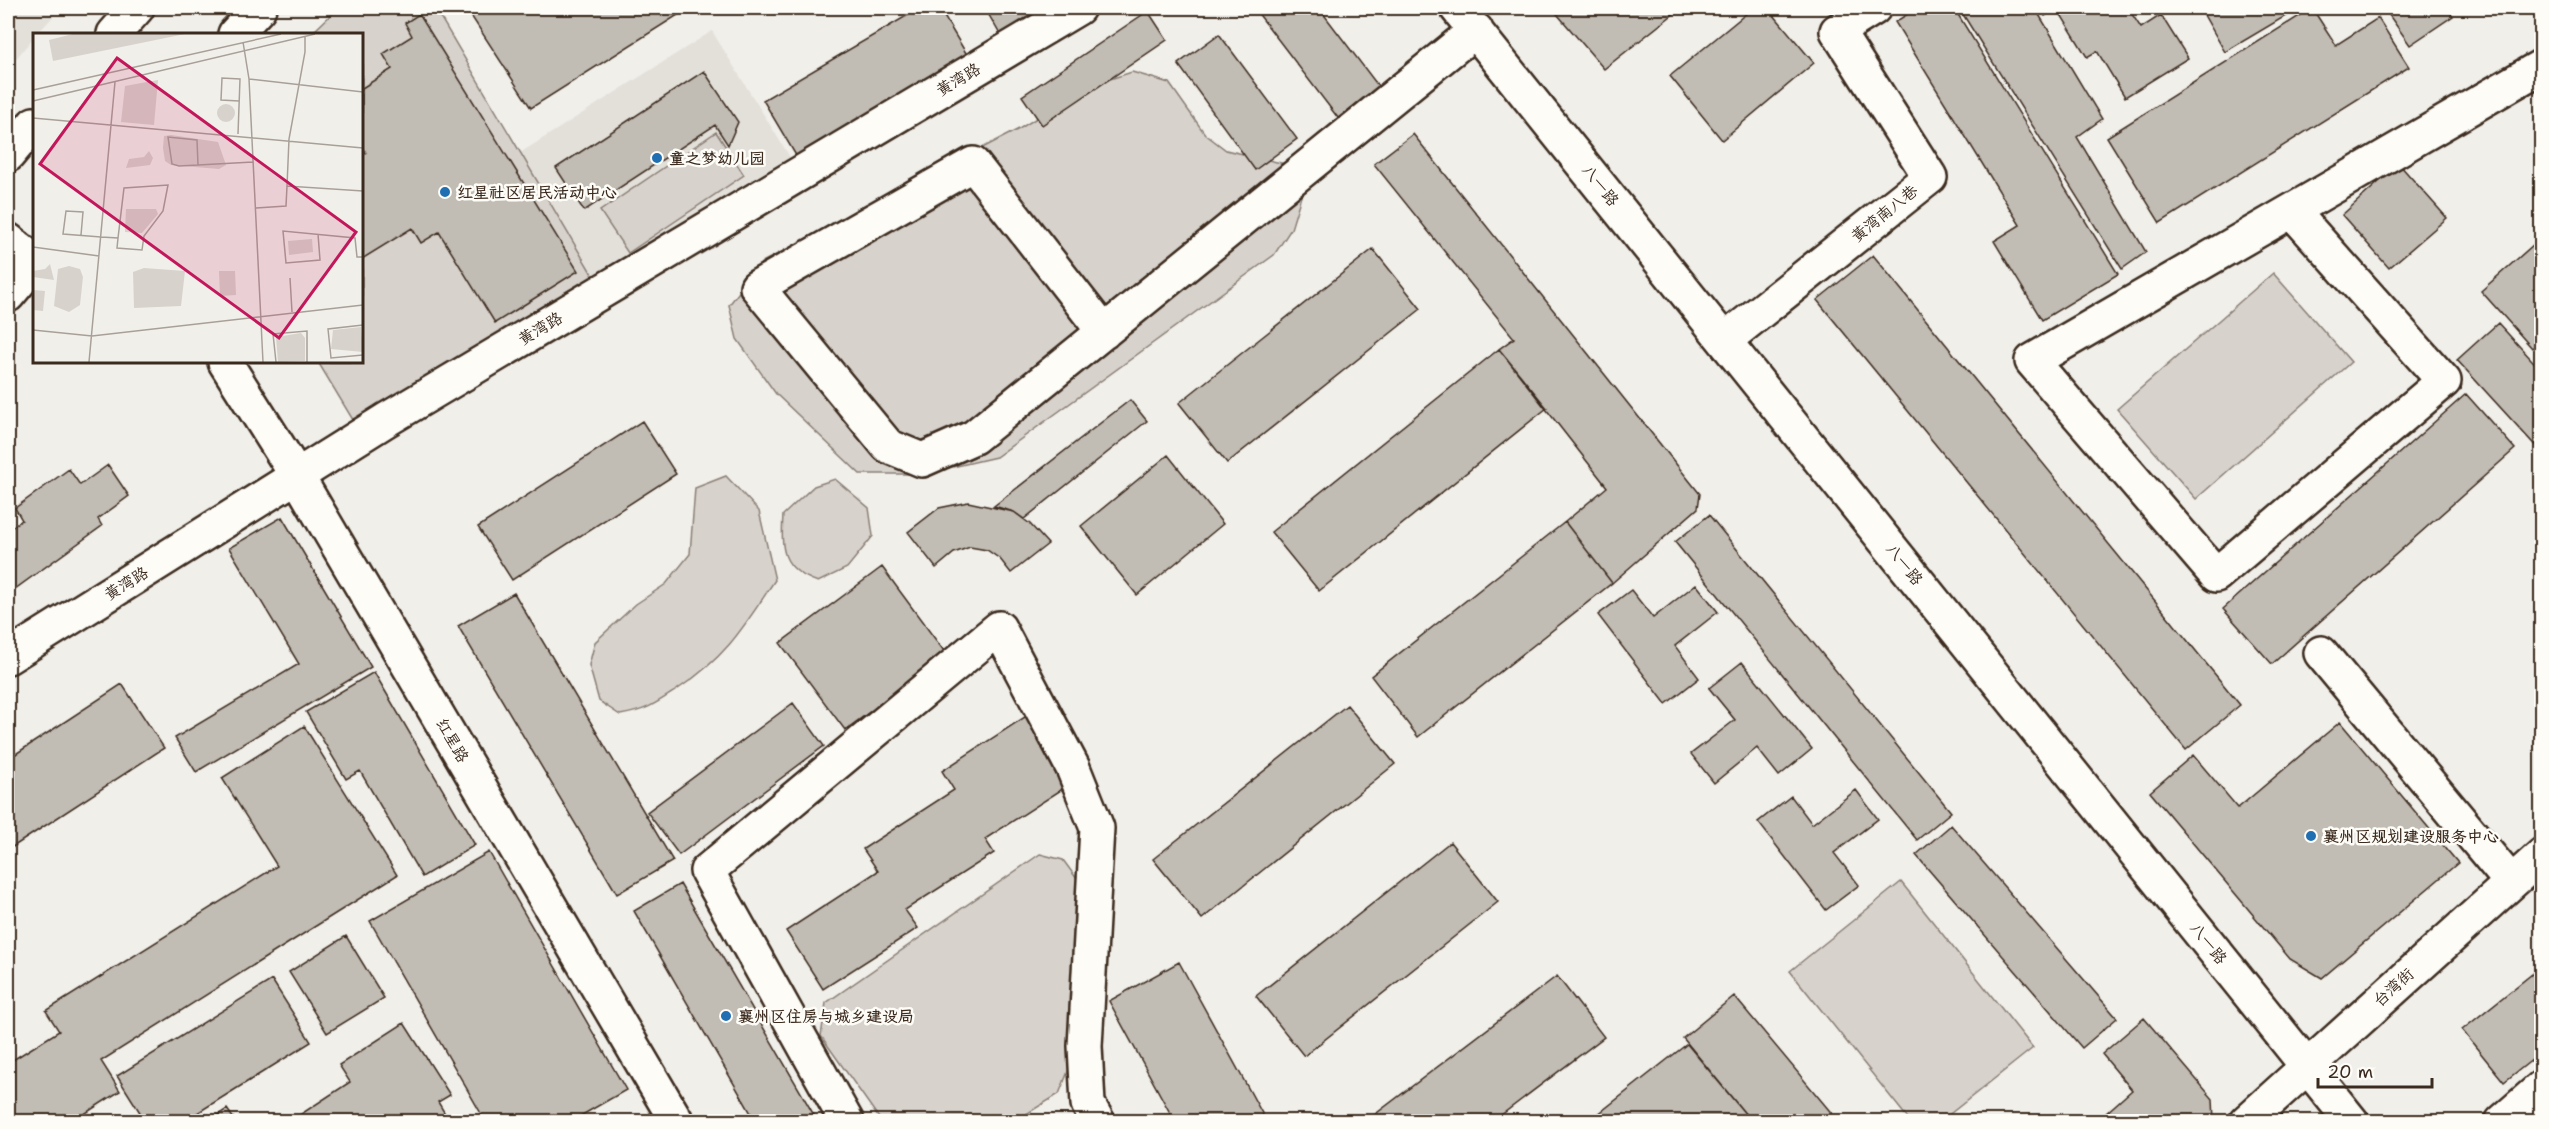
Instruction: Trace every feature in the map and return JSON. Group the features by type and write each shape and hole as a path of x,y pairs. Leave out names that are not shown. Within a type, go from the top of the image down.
{"street":[{"path":"115,33 137,8"},
{"path":"236,33 259,8"},
{"name":"黄湾路","path":"8,657 386,420 1078,8"},
{"name":"黄湾南八巷","path":"1725,340 1930,177 1830,19 1874,8"},
{"path":"1104,332 973,164 757,287 888,446 922,460 974,437 1104,332 1467,19"},
{"name":"八一路","path":"1467,19 2352,1122"},
{"path":"2292,211 2444,381 2216,575 2032,361 2541,66"},
{"path":"8,155 33,125"},
{"path":"8,240 33,262"},
{"path":"8,295 33,264"},
{"name":"红星路","path":"226,363 297,476 677,1122"},
{"path":"847,1122 707,871 999,628 1073,768 1097,828 1085,1046 1088,1104 1098,1122"},
{"path":"2321,653 2511,882"},
{"name":"台湾街","path":"2246,1122 2541,855"},
{"path":"2502,1122 2541,1087"}],"shaded area":[{"path":"8,8 61,8 38,33 33,33 33,38 8,68"},
{"path":"338,8 435,8 595,279 356,425 319,363 363,363 363,33 312,33"},
{"name":"童之梦幼儿园","path":"712,31 793,162 595,279 520,153"},
{"path":"1132,72 1169,83 1205,134 1226,150 1285,164 1302,193 1291,229 1274,255 996,457 922,474 860,474 776,394 737,339 729,305 762,262 1019,129 1088,86"},
{"path":"716,132 744,175 628,253 600,211"},
{"path":"2273,273 2351,362 2196,499 2117,409"},
{"path":"726,476 759,511 775,580 733,640 709,665 678,689 645,709 620,715 599,701 589,665 595,642 636,604 666,584 690,554 695,488"},
{"path":"835,479 869,508 873,536 847,568 818,582 797,571 786,557 782,538 783,515 814,486"},
{"path":"1040,854 1063,860 1077,879 1071,1064 1059,1094 1015,1121 881,1121 821,1036 826,1003"},
{"path":"1901,882 2033,1048 1941,1121 1910,1121 1790,971"}],"building":[{"path":"466,8 689,8 531,108"},
{"path":"920,8 939,8 969,58 798,159 763,100"},
{"path":"985,8 1055,8 1002,38"},
{"path":"1254,8 1319,8 1379,87 1338,118"},
{"path":"1552,8 1681,8 1604,69"},
{"path":"1753,8 1768,8 1814,63 1722,140 1670,76"},
{"path":"1917,8 1954,8 2118,274 2042,320 1994,241 2020,225 1895,22"},
{"path":"1959,8 2035,8 2102,119 2077,137 2146,252 2122,269"},
{"path":"2040,8 2057,8 2045,16"},
{"path":"2057,8 2128,8 2141,28 2161,15 2188,58 2125,97 2097,51 2087,57"},
{"path":"2200,8 2299,8 2225,52"},
{"path":"2312,8 2336,45 2378,18 2409,67 2160,223 2107,137"},
{"path":"2384,8 2447,8 2453,16 2410,45"},
{"path":"1148,11 1167,40 1042,125 1022,96"},
{"name":"红星社区居民活动中心","path":"419,14 578,271 495,323 439,232 421,243 412,228 363,258 363,155 366,153 363,147 363,87 392,69 383,54 412,36 405,23"},
{"path":"1219,34 1297,139 1255,170 1178,64"},
{"path":"704,71 738,122 728,145 715,125 584,211 556,168"},
{"path":"1413,134 1700,494 1698,508 1612,583 1565,522 1607,487 1499,349 1514,338 1374,164"},
{"path":"2399,164 2447,218 2389,268 2342,215"},
{"path":"2542,237 2542,340 2532,348 2481,291"},
{"path":"1373,249 1421,309 1227,463 1179,403"},
{"path":"1873,255 2240,705 2186,750 1817,300"},
{"path":"2498,323 2542,371 2542,453 2457,360"},
{"path":"1499,349 1547,408 1319,591 1271,532"},
{"path":"2466,394 2515,449 2272,664 2223,609"},
{"path":"1130,400 1147,421 1024,519 1014,512 994,506"},
{"path":"642,421 676,474 512,580 478,527"},
{"path":"1168,455 1223,524 1137,595 1081,526"},
{"path":"108,465 129,496 98,519 102,526 8,594 8,530 22,520 15,508 69,469 80,485"},
{"path":"968,502 1014,512 1030,524 1048,544 1011,573 1000,559 987,550 970,547 954,553 936,568 908,532 939,508"},
{"path":"1709,515 1951,812 1917,840 1675,542"},
{"path":"282,517 371,667 196,772 175,738 299,664 229,548"},
{"path":"1565,522 1612,583 1418,737 1371,676"},
{"path":"882,567 947,655 845,730 780,643"},
{"path":"1696,584 1718,612 1675,646 1699,678 1666,704 1598,615 1631,590 1653,618"},
{"path":"514,593 673,861 617,894 458,626"},
{"path":"1742,662 1812,749 1779,776 1757,748 1714,783 1691,754 1735,720 1709,688"},
{"path":"374,672 475,845 422,877 360,771 346,779 306,712"},
{"path":"122,684 164,748 8,850 8,759"},
{"path":"793,703 824,746 679,855 647,812"},
{"path":"1347,705 1395,764 1202,919 1153,859"},
{"path":"1031,713 1075,781 985,839 994,853 905,910 918,928 823,989 786,931 878,871 863,849 954,790 942,771"},
{"name":"襄州区规划建设服务中心","path":"2340,722 2458,863 2322,978 2290,959 2150,792 2193,755 2238,808"},
{"path":"304,726 397,875 101,1061 120,1091 72,1122 8,1122 8,1063 59,1031 46,1011 277,866 222,778"},
{"path":"1856,790 1878,819 1834,853 1859,885 1826,910 1758,822 1791,796 1812,824"},
{"path":"1951,825 2117,1018 2082,1048 1916,855"},
{"path":"1450,842 1498,902 1304,1056 1256,996"},
{"path":"489,852 626,1090 570,1122 486,1122 370,921"},
{"name":"襄州区住房与城乡建设局","path":"680,884 818,1122 756,1122 634,911"},
{"path":"346,936 384,998 327,1033 289,972"},
{"path":"1179,962 1264,1117 1256,1122 1175,1122 1109,1001"},
{"path":"2542,966 2542,1052 2504,1082 2462,1030"},
{"path":"1557,976 1604,1037 1492,1122 1365,1122"},
{"path":"272,980 311,1042 183,1122 146,1122 117,1076"},
{"path":"1734,996 1839,1122 1752,1122 1683,1038"},
{"path":"2144,1018 2213,1099 2214,1120 2212,1122 2096,1122 2132,1090 2102,1054"},
{"path":"404,1023 450,1095 438,1102 450,1122 289,1122 350,1082 339,1065"},
{"path":"1687,1044 1752,1122 1588,1122"},
{"path":"227,1109 236,1122 207,1122"}],"place":[{"name":"童之梦幼儿园","path":"657,158"},
{"name":"红星社区居民活动中心","path":"445,192"},
{"name":"襄州区规划建设服务中心","path":"2311,836"},
{"name":"襄州区住房与城乡建设局","path":"726,1016"}]}
